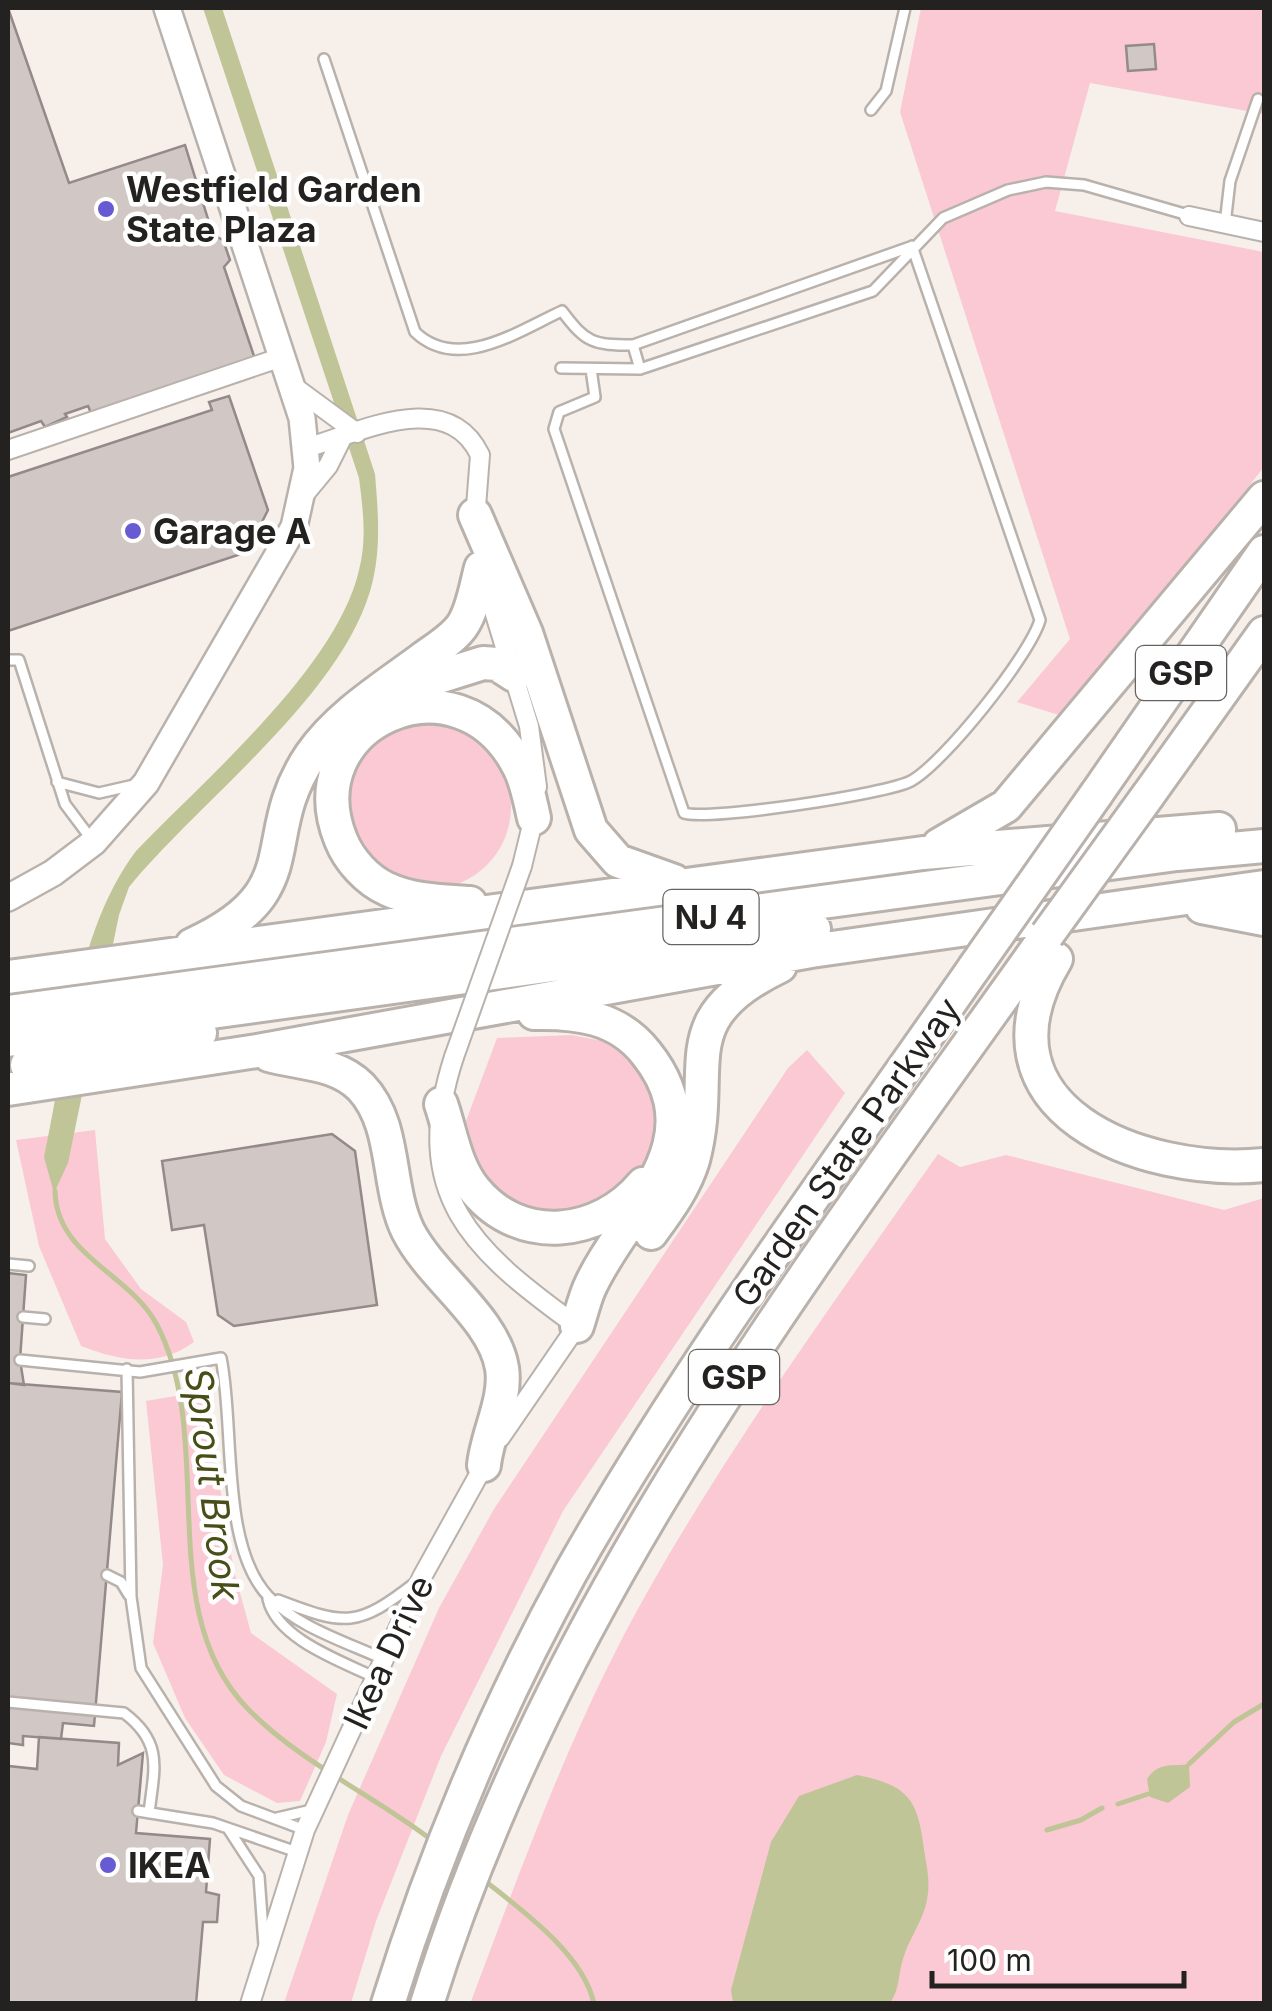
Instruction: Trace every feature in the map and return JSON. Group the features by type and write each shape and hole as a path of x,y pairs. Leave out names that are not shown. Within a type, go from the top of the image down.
{"highway":[{"path":"923,853 1006,806 1264,498"},
{"path":"476,514 526,633 591,830 618,861 640,872 688,884"},
{"name":"Garden State Parkway","path":"388,2004 434,1871 526,1660 613,1500 710,1349 1264,552"},
{"path":"158,958 218,933 261,897 274,868 295,783 309,757 325,736 461,628 481,568"},
{"name":"GSP","path":"1051,947 1068,905 1264,633"},
{"path":"374,698 483,663 497,664 514,675"},
{"path":"534,818 524,778 510,751 480,720 449,706 415,706 368,728 355,739 338,768 333,794 335,820 347,852 361,871 387,889 427,899 534,907"},
{"path":"20,975 923,853 1264,826"},
{"name":"NJ 4","path":"147,1032 1264,846"},
{"name":"NJ 4","path":"12,1034 147,1032 256,1021 298,1000 1264,872"},
{"path":"257,1052 811,951 1264,887"},
{"path":"1163,901 1264,919"},
{"path":"1051,947 1032,1007 1030,1038 1039,1072 1070,1115 1099,1137 1158,1159 1207,1166 1264,1165"},
{"name":"Garden State Parkway","path":"427,2004 481,1855 560,1677 665,1487 741,1366 1051,947"},
{"path":"577,1326 606,1300 689,1171 698,1130 703,1045 719,1008 751,980 811,951"},
{"path":"440,1016 572,1013 615,1026 640,1045 663,1082 670,1112 668,1147 654,1190 590,1286 577,1326"},
{"path":"12,1034 147,1032 338,1071 360,1087 375,1108 409,1231 431,1268 486,1330 496,1348 503,1383 484,1465"},
{"path":"8,1089 147,1032"},
{"path":"440,1104 458,1162 474,1189 496,1210 538,1227 570,1228 613,1212 645,1182 668,1147"}],"street":[{"path":"167,8 291,384 306,448 304,495"},
{"path":"1189,216 1264,232"},
{"path":"8,450 282,357"},
{"path":"291,384 334,418 349,436"},
{"path":"306,448 426,416 452,424 473,442 481,468 476,514 481,568 536,760 534,818 522,866 440,1104 440,1169 462,1224 501,1269 577,1326"},
{"path":"8,898 53,873 94,842 146,783 281,554 304,495 349,436"},
{"name":"Ikea Drive","path":"250,2004 305,1830 382,1659 484,1465 577,1326"}],"lane":[{"path":"871,110 886,91 905,8"},
{"path":"324,59 412,324 423,340 445,350 471,350 562,311 578,333 596,345 632,345 912,246"},
{"path":"1225,224 1230,181 1258,98"},
{"path":"562,368 640,369 872,291 943,218 978,199 1046,182 1084,185 1189,216"},
{"path":"591,369 595,397 559,412 554,430 684,813 736,812 909,782 970,722 1006,678 1034,640 1040,620 912,246"},
{"path":"632,345 640,369"},
{"path":"8,660 19,660 64,804 94,842"},
{"path":"56,782 99,793 146,783"},
{"path":"8,1264 29,1266"},
{"path":"23,1317 45,1319"},
{"path":"20,1360 140,1372 221,1358 241,1541 249,1566 268,1596 271,1610 296,1634 374,1677"},
{"path":"127,1370 131,1598 141,1668 216,1786 241,1806 305,1830"},
{"path":"107,1574 120,1582 131,1598"},
{"path":"268,1596 312,1615 352,1620 379,1611 422,1577"},
{"path":"268,1596 310,1625 382,1659"},
{"path":"8,1702 124,1714 148,1734 154,1753 143,1812 228,1828 297,1852"},
{"path":"275,1819 316,1808"},
{"path":"228,1828 259,1876 264,1956"}],"shaded area":[{"path":"203,8 222,8 375,474 376,567 358,621 335,662 269,742 129,887 119,915 68,1163 54,1193 44,1157 75,997 99,918 136,851 265,720 325,645 346,607 363,547 359,478"},
{"path":"921,8 1264,8 1264,114 1090,83 1055,211 1264,252 1264,467 1065,717 1017,702 1070,639 900,112"},
{"path":"429,725 460,732 487,749 504,776 511,807 504,838 487,865 460,882 429,889 398,882 371,865 354,838 347,807 354,776 371,749 398,732"},
{"path":"572,1035 617,1044 641,1069 661,1101 663,1144 634,1189 582,1220 530,1215 484,1184 466,1121 497,1038"},
{"path":"807,1050 845,1093 563,1511 441,1756 376,1921 351,2003 284,2003 348,1815 439,1608 494,1509 788,1068"},
{"path":"95,1130 105,1239 141,1289 186,1322 194,1342 167,1356 124,1358 81,1346 39,1246 16,1140"},
{"path":"938,1154 960,1167 1006,1155 1224,1210 1264,1198 1264,2003 470,2004 571,1746 644,1598 748,1428"},
{"path":"204,1391 234,1571 251,1633 337,1694 326,1742 300,1801 277,1803 224,1775 185,1718 153,1643 163,1565 146,1401"},
{"path":"1189,1764 1190,1787 1168,1803 1150,1797 1147,1779 1156,1769"},
{"path":"857,1775 902,1792 915,1810 922,1837 927,1900 905,1952 893,1998 890,2003 733,2003 731,1990 771,1842 799,1796"}],"building":[{"name":"Westfield Garden State Plaza","path":"8,8 69,183 185,145 213,235 223,240 230,260 224,267 255,359 91,413 88,406 45,427 41,421 8,433"},
{"path":"1154,44 1156,69 1128,71 1126,46"},
{"name":"Garage A","path":"229,396 268,510 247,552 8,631 8,477 212,410 209,402"},
{"path":"332,1134 355,1151 377,1305 234,1326 218,1315 204,1225 172,1230 162,1161"},
{"path":"8,1273 26,1275 20,1360 24,1385 8,1383"},
{"path":"8,1383 122,1392 94,1726 63,1723 61,1739 23,1736 23,1745 8,1743"},
{"name":"IKEA","path":"39,1737 119,1743 118,1765 143,1753 136,1833 210,1839 206,1892 219,1895 217,1922 203,1922 196,2004 8,2004 8,1766 37,1769"}],"waterway":[{"name":"Sprout Brook","path":"55,1191 68,1232 81,1249 145,1307 157,1325 174,1371 183,1420 193,1575 201,1624 219,1669 248,1709 291,1746 433,1841"},
{"path":"1189,1764 1234,1722 1264,1704"},
{"path":"1118,1804 1148,1794"},
{"path":"1047,1830 1081,1820 1102,1808"},
{"name":"Sprout Brook","path":"485,1881 565,1951 588,1986 594,2004"}],"place":[{"name":"Westfield Garden State Plaza","path":"106,209"},
{"name":"Garage A","path":"133,531"},
{"name":"IKEA","path":"108,1865"}]}
